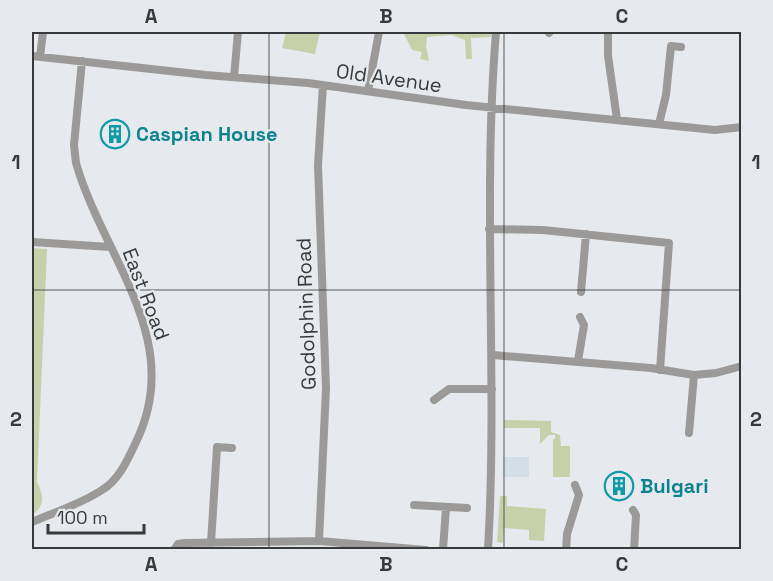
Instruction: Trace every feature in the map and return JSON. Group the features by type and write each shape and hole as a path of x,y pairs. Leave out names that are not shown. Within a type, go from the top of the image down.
{"street":[{"path":"36,57 43,32"},
{"path":"234,76 238,32"},
{"path":"368,91 379,32"},
{"path":"488,549 493,355 489,229 491,108 496,32"},
{"path":"608,32 608,56 617,119"},
{"path":"659,124 666,95 671,46 681,47"},
{"name":"Old Avenue","path":"36,57 323,85 491,108 715,130 741,127"},
{"name":"East Road","path":"32,522 103,490 117,477 148,413 153,383 149,345 140,314 76,163 74,145 82,61"},
{"name":"Godolphin Road","path":"319,541 326,388 318,165 323,85"},
{"path":"489,229 586,234 667,242 670,245 660,370"},
{"path":"581,292 586,234"},
{"path":"32,242 110,247"},
{"path":"579,361 584,325 580,317"},
{"path":"493,355 579,361 694,375 716,373 741,366"},
{"path":"689,433 694,375"},
{"path":"434,400 449,389 492,389"},
{"path":"212,543 217,447 232,448"},
{"path":"566,549 567,534 579,495 575,485"},
{"path":"414,505 466,508"},
{"path":"443,549 446,507"},
{"path":"633,510 636,515 634,549"},
{"path":"174,549 178,544 286,545 319,541 426,549"}],"shaded area":[{"path":"503,457 529,457 529,477 503,477"}],"green space":[{"path":"286,32 320,32 315,54 282,48"},
{"path":"403,32 491,32 491,37 471,38 472,59 466,59 465,40 452,35 427,37 429,61 420,59 422,52 412,50"},
{"path":"32,248 47,249 37,482 42,500 39,508 32,515"},
{"path":"504,420 551,421 551,432 560,435 561,446 570,446 570,477 553,477 553,439 555,435 549,435 540,444 540,428 504,428"},
{"path":"500,496 507,496 507,506 546,509 544,541 529,540 529,530 504,528 503,543 497,542"}],"place":[{"name":"Caspian House","path":"115,134"},
{"name":"Bulgari","path":"619,486"}]}
